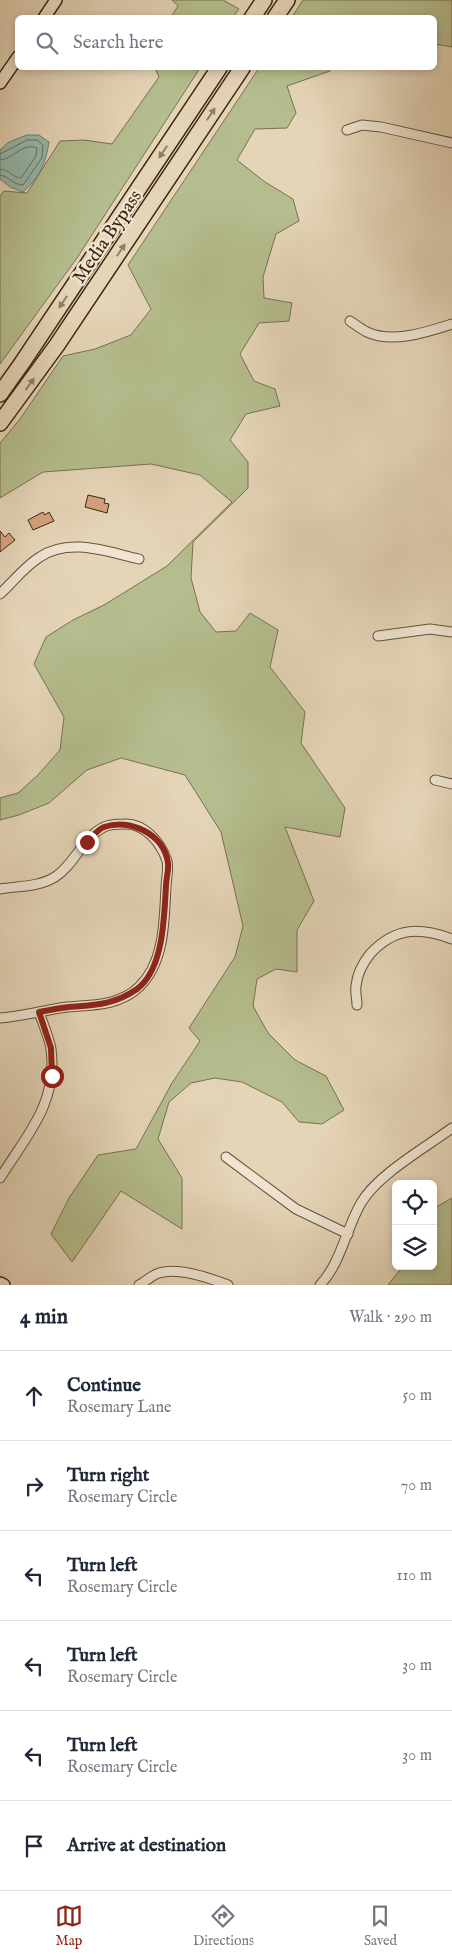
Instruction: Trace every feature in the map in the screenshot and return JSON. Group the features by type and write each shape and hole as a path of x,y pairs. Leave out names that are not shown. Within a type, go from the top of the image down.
{"highway":[{"path":"254,15 264,0"},
{"path":"277,15 287,0"},
{"name":"Media Bypass","path":"0,394 22,364 218,70"},
{"name":"Media Bypass","path":"0,423 57,345 241,70"}],"street":[{"path":"46,15 56,0"},
{"path":"0,83 15,61"},
{"path":"347,130 362,125 381,127 452,143"},
{"path":"350,321 368,333 384,336 407,336 452,324"},
{"path":"0,594 40,556 60,548 78,546 139,558"},
{"path":"378,636 430,629 452,632"},
{"path":"435,780 452,784"},
{"path":"0,889 45,882 56,877 73,861 102,827 126,824 144,830 159,843 168,863 164,920 160,945 153,968 138,988 116,1001 95,1006 68,1007 0,1018"},
{"path":"357,1005 356,986 359,973 366,959 378,945 393,935 412,930 434,932 452,939"},
{"path":"0,1178 43,1111 49,1094 52,1076 51,1048 39,1012"},
{"path":"320,1285 325,1280 348,1234 361,1203 380,1180 452,1128"},
{"path":"226,1157 296,1209 348,1234"},
{"path":"139,1285 159,1273 174,1272 206,1277 228,1285"},
{"path":"0,1283 4,1285"}],"green space":[{"path":"172,0 223,0 239,9 234,15 172,15 178,6"},
{"path":"303,0 452,0 452,47 437,44 437,15 293,15"},
{"path":"156,70 199,70 77,258 0,364 0,196 4,191 27,193 60,141 84,140 112,144 159,77"},
{"path":"258,70 330,70 287,86 296,113 287,128 255,129 237,160 265,182 293,199 299,221 276,234 263,277 264,298 292,303 289,321 259,323 240,354 254,381 275,389 280,406 246,414 230,440 248,462 248,488 193,542 191,578 200,612 216,632 236,631 250,613 278,630 270,667 305,712 301,743 345,808 340,837 285,827 314,901 297,930 297,972 276,969 257,979 253,1006 268,1033 295,1060 326,1076 344,1110 322,1124 299,1122 282,1102 242,1082 215,1078 191,1083 169,1102 158,1139 182,1178 182,1229 121,1191 72,1262 51,1234 69,1198 98,1155 136,1149 172,1083 200,1041 189,1028 235,957 243,926 221,832 185,775 121,758 87,770 49,803 19,815 0,820 0,798 18,793 38,775 60,750 64,717 34,664 46,637 73,620 104,605 167,566 232,502 200,475 151,464 43,472 0,498 0,443 20,419 63,356 95,349 131,335 151,309 128,265"},
{"path":"452,1198 452,1285 388,1285 400,1270 437,1270 437,1207"}],"water":[{"path":"27,135 39,135 49,142 41,170 23,192 10,187 0,179 0,150 9,142"}],"building":[{"path":"88,495 105,499 104,503 109,504 107,513 85,507"},
{"path":"43,512 45,515 49,512 54,521 33,530 28,520"},
{"path":"0,531 5,537 9,533 15,540 0,552"}],"route":[{"path":"52,1076 51,1048 39,1012 68,1007 95,1006 116,1001 138,988 153,968 160,945 164,920 168,863 159,843 144,830 126,824 102,827 87,842"}]}
